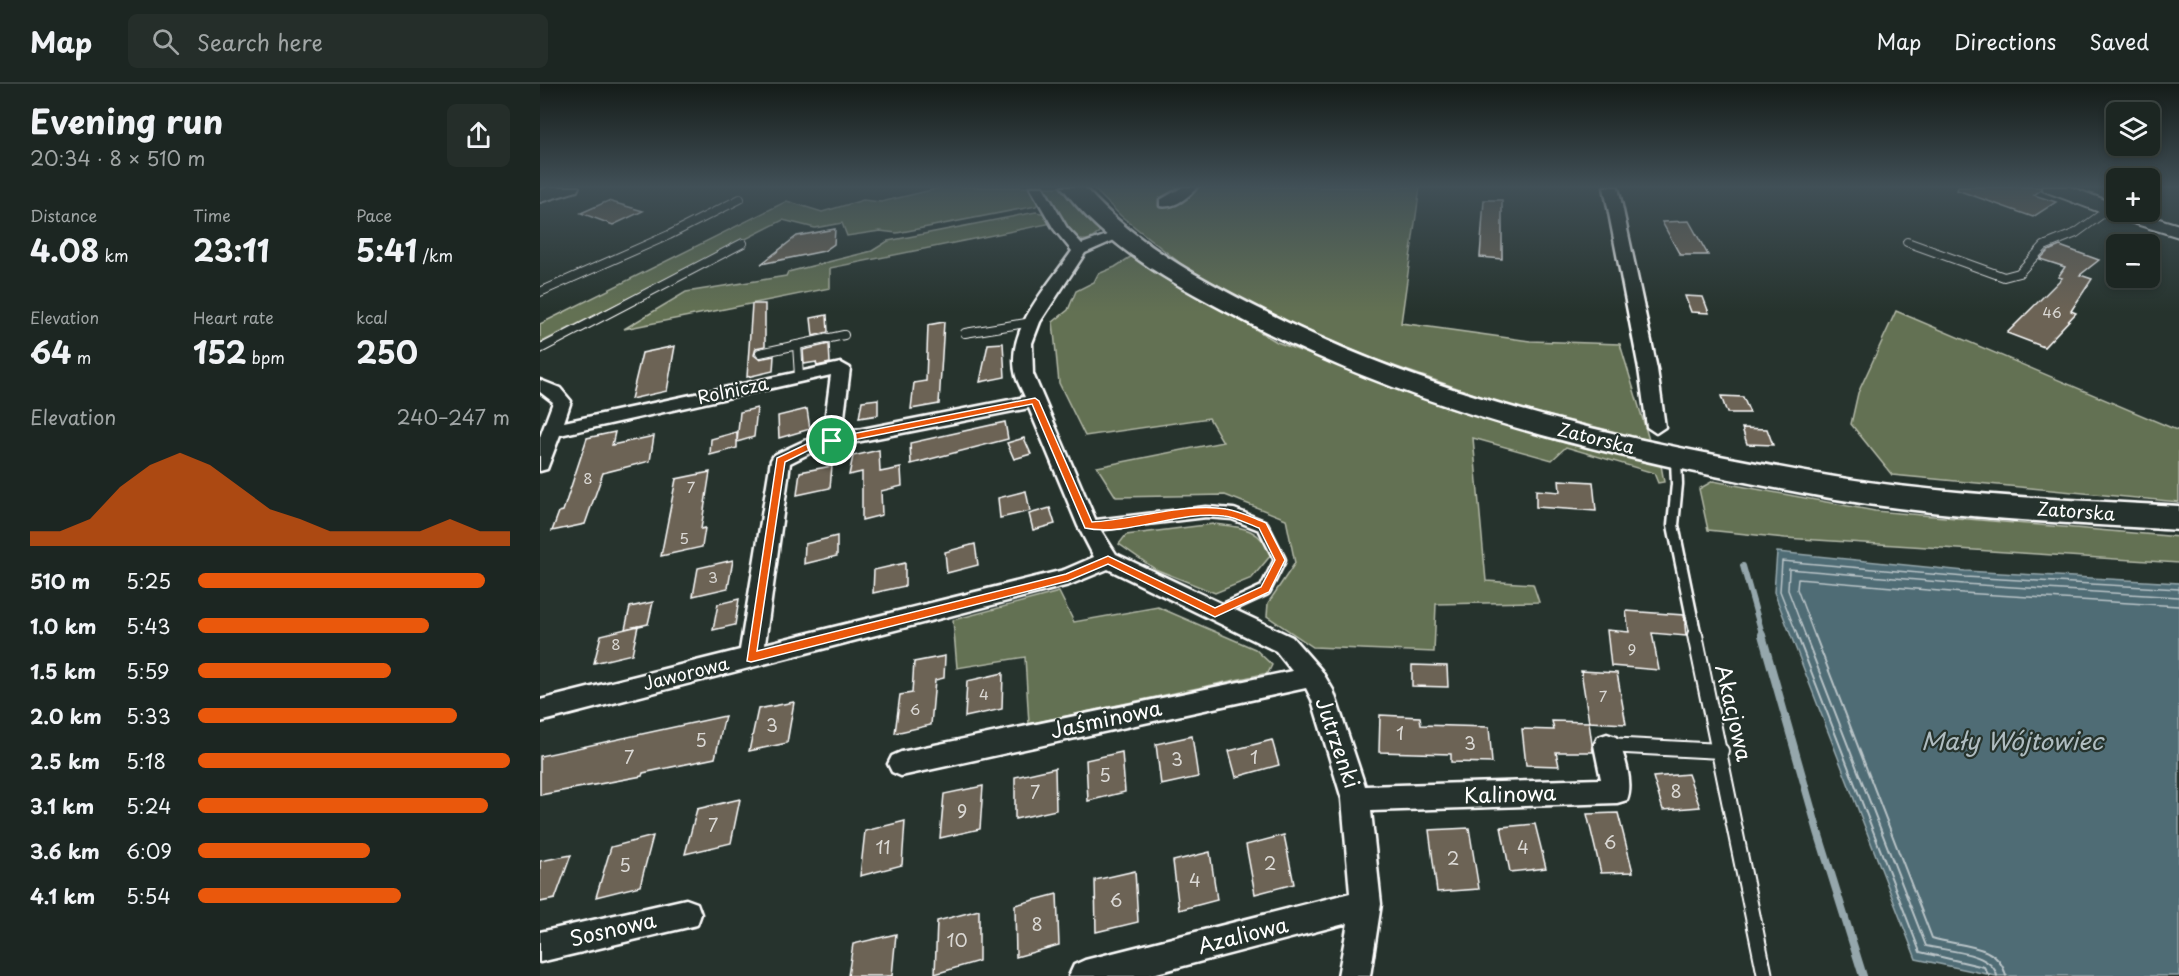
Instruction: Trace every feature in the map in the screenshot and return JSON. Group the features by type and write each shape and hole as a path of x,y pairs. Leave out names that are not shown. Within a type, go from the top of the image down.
{"main road":[{"name":"Zatorska","path":"1115,229 1160,264 1265,325 1405,382 1517,419 1676,459 1894,496 1993,507 2179,518"}],"street":[{"path":"1061,229 1066,240 1080,250"},
{"path":"1619,229 1648,369 1656,427"},
{"path":"1108,560 1099,548 1089,526 1024,375 1024,343 1032,322 1080,250 1121,234"},
{"name":"Rolnicza","path":"554,430 841,368 832,441"},
{"path":"540,385 554,392 562,401 554,430 540,464"},
{"path":"751,657 781,460 811,445 1035,401"},
{"name":"Jaworowa","path":"540,711 1068,577 1108,560"},
{"name":"Jutrzenki","path":"1108,560 1284,644 1312,676 1324,697 1356,799 1366,904 1354,976"},
{"name":"Jaśminowa","path":"901,764 1312,676"},
{"name":"Kalinowa","path":"1356,799 1617,791 1607,745"},
{"name":"Azaliowa","path":"1085,976 1366,904"},
{"name":"Sosnowa","path":"540,946 686,914"}],"lane":[{"path":"540,292 682,229"},
{"path":"1907,242 2004,277 2019,273 2044,246 2084,229"},
{"path":"540,349 743,243"},
{"path":"965,333 1032,322"},
{"path":"760,353 844,335"},
{"path":"797,345 799,376"},
{"name":"Akacjowa","path":"1676,459 1677,484 1673,525 1721,751 1765,976"},
{"path":"1089,526 1123,524 1181,513 1225,512 1263,525 1280,560 1265,590 1215,613"},
{"path":"1607,745 1721,751"}],"green space":[{"path":"732,229 766,229 540,343 540,324"},
{"path":"844,229 920,229 897,233 880,231 847,236"},
{"path":"951,229 1024,229 830,268 830,288 624,329 686,292 786,276 788,272 872,251 888,241"},
{"path":"1068,229 1101,229 1096,236 1090,239 1075,240"},
{"path":"1137,229 1414,229 1401,323 1530,341 1620,344 1649,440 1506,405 1371,358 1270,314 1185,267"},
{"path":"1132,256 1277,342 1451,409 1568,444 1661,465 1664,482 1658,483 1654,473 1566,447 1552,460 1473,438 1486,581 1533,584 1539,602 1436,604 1434,652 1313,647 1267,616 1268,603 1295,563 1286,519 1225,495 1116,497 1097,467 1223,442 1209,418 1085,436 1059,383 1053,322 1068,310 1076,291 1094,282 1098,274"},
{"path":"1896,311 2179,431 2179,502 1892,475 1851,424 1858,393"},
{"path":"1713,481 1875,511 2179,537 2179,563 1785,538 1708,530 1699,489"},
{"path":"1213,524 1248,530 1261,539 1271,555 1252,578 1215,593 1155,569 1119,544 1126,535"},
{"path":"1059,592 1074,622 1158,607 1255,649 1272,665 1268,673 1029,724 1025,657 957,668 953,620"}],"water":[{"name":"Mały Wójtowiec","path":"1777,552 1965,571 2179,583 2179,976 1996,976 1916,959 1774,592"}],"building":[{"path":"835,229 834,244 824,251 761,264 797,236"},
{"path":"1482,229 1502,229 1502,259 1480,257"},
{"path":"1666,229 1693,229 1708,255 1680,255"},
{"path":"2060,246 2099,260 2080,275 2092,279 2071,311 2076,313 2044,347 2007,333 2062,278 2058,277 2065,267 2040,259 2048,251"},
{"path":"1685,296 1703,297 1709,313 1691,312"},
{"path":"752,304 765,304 765,346 756,348 754,355 759,359 774,356 773,371 747,377"},
{"path":"827,315 828,332 813,336 811,318"},
{"path":"944,322 939,404 911,409 914,383 926,381 928,325"},
{"path":"1003,343 1005,377 980,382 988,344"},
{"path":"829,344 830,363 817,366 816,362 804,364 803,350"},
{"path":"675,346 667,391 631,399 642,353"},
{"path":"1721,396 1743,397 1750,413 1727,413"},
{"path":"878,399 878,415 859,418 862,401"},
{"path":"757,408 754,437 737,442 740,412"},
{"path":"807,409 810,429 779,438 778,416"},
{"path":"1005,422 1008,439 911,464 910,443"},
{"path":"1742,428 1767,429 1773,445 1747,444"},
{"path":"615,432 612,445 654,436 650,461 603,473 585,524 552,531 559,512 563,511 587,438"},
{"path":"737,432 737,448 710,455 711,439"},
{"path":"1024,438 1031,454 1014,459 1007,443"},
{"path":"879,450 880,472 901,468 902,486 881,491 882,515 862,520 862,472 849,475 853,456"},
{"path":"832,466 830,488 797,495 800,472"},
{"path":"710,472 701,529 705,528 702,547 661,556 676,479"},
{"path":"1559,480 1593,482 1596,511 1536,507 1536,490 1560,492"},
{"path":"1026,491 1030,511 1000,518 998,498"},
{"path":"1050,508 1055,524 1033,530 1029,514"},
{"path":"837,536 837,556 804,564 805,544"},
{"path":"975,544 978,565 947,573 945,552"},
{"path":"733,560 728,588 693,596 698,568"},
{"path":"905,563 905,586 873,593 874,570"},
{"path":"739,599 735,625 713,630 718,604"},
{"path":"653,602 648,624 625,629 630,607"},
{"path":"1626,611 1684,615 1686,636 1652,633 1659,670 1611,666 1607,630 1629,632"},
{"path":"638,626 632,654 594,663 601,635"},
{"path":"945,656 944,678 935,680 931,725 895,733 900,695 912,693 914,662"},
{"path":"1412,665 1447,666 1448,687 1412,686"},
{"path":"1581,671 1617,673 1626,724 1589,722"},
{"path":"1003,673 1002,709 965,717 967,681"},
{"path":"794,702 787,743 749,751 758,709"},
{"path":"1380,715 1420,717 1421,725 1489,727 1492,763 1451,762 1451,754 1379,752"},
{"path":"725,716 715,758 643,773 642,776 540,795 540,756"},
{"path":"1552,721 1589,722 1593,752 1556,752 1559,766 1526,765 1522,729 1554,730"},
{"path":"1192,736 1198,777 1161,785 1156,744"},
{"path":"1272,740 1279,765 1236,777 1229,751"},
{"path":"1122,752 1125,792 1088,801 1086,760"},
{"path":"1055,768 1056,810 1015,819 1015,777"},
{"path":"1688,774 1700,807 1663,810 1653,777"},
{"path":"983,786 980,829 940,838 944,794"},
{"path":"740,799 731,843 685,854 697,809"},
{"path":"1618,813 1633,872 1601,873 1587,814"},
{"path":"905,821 902,865 860,876 865,831"},
{"path":"1535,824 1546,868 1510,872 1501,827"},
{"path":"1469,828 1479,889 1437,892 1429,830"},
{"path":"1284,835 1294,884 1255,894 1246,845"},
{"path":"653,836 640,886 596,897 611,847"},
{"path":"1210,852 1217,900 1179,910 1173,861"},
{"path":"571,855 555,899 540,902 540,861"},
{"path":"1135,871 1138,922 1096,932 1095,880"},
{"path":"1057,894 1059,945 1016,957 1015,905"},
{"path":"979,910 979,961 935,974 937,921"},
{"path":"896,934 892,976 848,976 853,944"}],"waterway":[{"path":"1743,566 1763,637"},
{"path":"1762,635 1818,832 1863,976"}],"route":[{"path":"1035,401 1089,526 1123,524 1181,513 1225,512 1263,525 1280,560 1265,590 1215,613 1108,560 1068,577 751,657 781,460 811,445 832,441 1035,401"}]}
